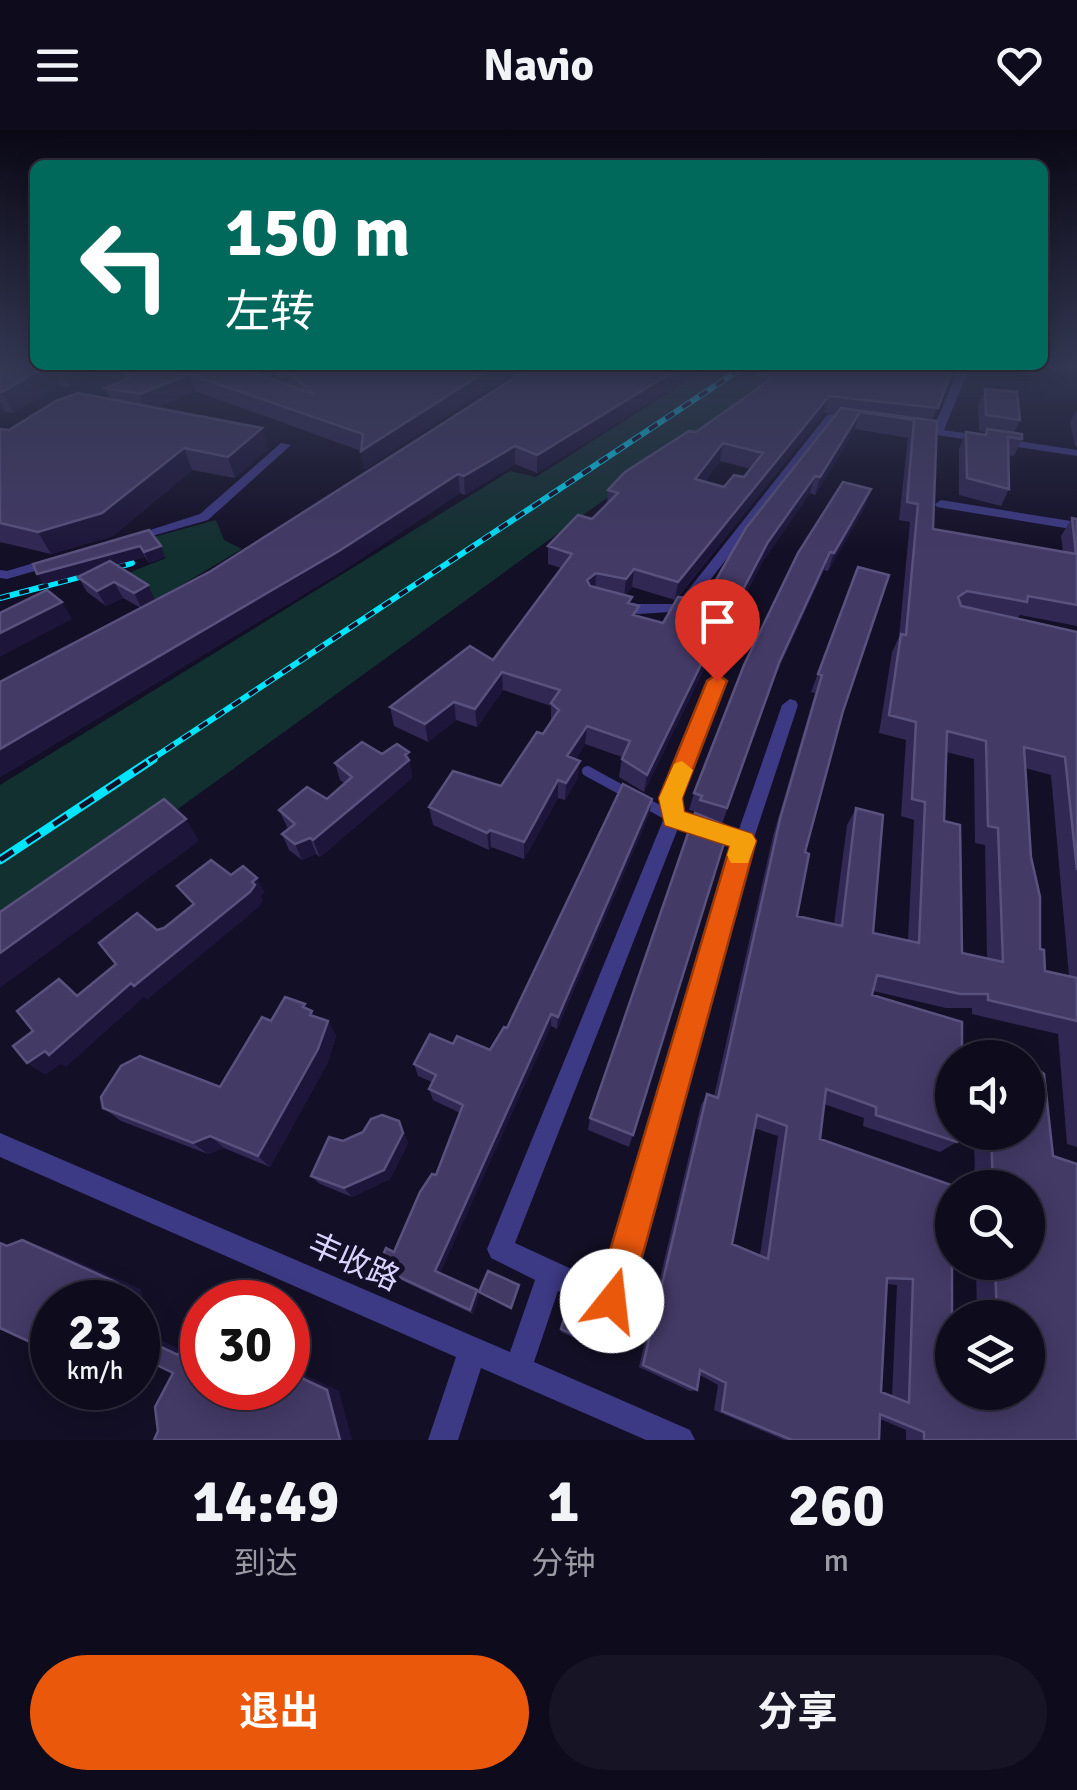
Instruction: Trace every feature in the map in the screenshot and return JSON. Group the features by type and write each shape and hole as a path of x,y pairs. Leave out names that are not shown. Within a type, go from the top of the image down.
{"street":[{"path":"611,602 638,608 681,608 821,429"},
{"path":"914,429 1077,454"},
{"path":"937,433 939,429"},
{"path":"122,540 204,517 285,445 267,441"},
{"path":"942,504 1077,526"},
{"path":"0,574 73,555"},
{"path":"717,681 670,798 673,818 500,1249 612,1301 735,838 790,705"},
{"name":"丰收路","path":"0,1145 680,1440"},
{"path":"516,1371 550,1274"},
{"path":"443,1440 472,1352"}],"lane":[{"path":"587,772 673,818 708,830"}],"green space":[{"path":"611,429 702,429 0,938 0,785 510,471 536,477"},
{"path":"216,520 224,540 242,549 156,600 118,577 166,558 150,538"}],"building":[{"path":"0,429 261,429 228,457 184,448 102,513 38,532 0,523"},
{"path":"349,429 395,429 361,451 363,434"},
{"path":"434,429 579,429 537,455 515,446 464,476 458,474 339,551 0,749 0,682 211,571"},
{"path":"802,429 678,582 634,569 626,579 596,573 587,580 590,586 632,597 628,603 639,606 633,615 663,623 678,597 705,599 746,528 824,429 849,429 820,477 815,476 768,542 715,643 712,642 647,775 622,759 630,741 587,726 567,756 580,761 566,783 558,780 524,842 490,830 487,833 429,807 453,771 501,786 537,732 543,734 559,710 551,703 560,690 502,672 475,709 454,702 425,724 390,707 470,646 493,660 572,554 548,546 578,515 592,519 618,493 608,490 625,472 689,431","holes":["723,443 763,453 744,477 734,475 724,487 695,479"]},
{"path":"913,429 937,429 933,529 1076,554 1072,518 1077,519 1077,605 1028,596 1027,602 967,591 958,597 961,606 1077,632 1077,870 1065,757 1024,747 1031,857 1040,897 1040,949 1044,950 1045,971 1077,978 1077,1021 988,1000 988,994 960,994 877,975 872,995 962,1022 962,1040 935,1040 935,1135 876,1115 876,1107 826,1089 820,1139 935,1179 935,1280 952,1280 952,1300 935,1300 935,1410 1045,1410 1045,1300 996,1300 996,1280 1045,1280 1045,1170 992,1170 992,1150 1045,1150 1045,1083 1053,1156 1077,1164 1077,1440 924,1440 924,1432 880,1414 879,1440 792,1440 722,1411 726,1383 700,1370 697,1390 643,1365 707,1094 718,1098 780,819 822,675 818,674 858,567 889,575 843,711 805,852 809,854 797,916 842,926 856,808 883,815 873,933 919,943 925,802 912,799 916,722 889,715 901,634 906,635 918,504 907,502","holes":["947,731 986,741 988,826 998,828 1003,962 962,953 960,825 944,821","757,1115 787,1126 768,1259 732,1244","887,1278 913,1279 909,1403 881,1392"]},
{"path":"987,429 1022,434 1022,439 1008,437 1009,489 967,478 966,432 986,435"},
{"path":"843,482 871,489 834,553 830,552 779,663 727,808 700,800 702,796 694,793 744,665 798,553"},
{"path":"149,530 161,546 144,552 140,546 37,574 33,564"},
{"path":"110,561 148,585 134,593 114,582 97,591 78,577"},
{"path":"47,590 62,602 0,633 0,613"},
{"path":"362,742 382,754 397,744 409,752 405,755 409,760 313,840 295,844 282,834 295,824 279,810 307,787 327,799 352,777 335,763"},
{"path":"623,784 652,799 558,1017 551,1014 435,1271 477,1290 470,1310 378,1267 386,1248 394,1252 420,1192 432,1174 436,1175 463,1105 429,1089 436,1075 414,1064 430,1034 453,1044 457,1036 490,1050 507,1028"},
{"path":"164,799 186,819 0,953 0,912"},
{"path":"695,813 729,827 633,1135 590,1118"},
{"path":"211,860 231,875 243,866 257,878 252,882 255,885 134,986 131,983 49,1055 45,1051 27,1063 13,1046 33,1031 17,1011 59,979 77,996 116,964 99,943 137,913 157,930 164,928 194,904 177,886"},
{"path":"285,997 305,1004 303,1007 312,1011 310,1015 328,1021 318,1049 258,1156 210,1136 193,1143 103,1108 101,1097 121,1066 140,1056 220,1087 262,1017 271,1021"},
{"path":"382,1115 399,1121 403,1133 384,1170 344,1188 311,1176 329,1137 343,1141 363,1132 371,1119"},
{"path":"22,1240 111,1280 30,1280 30,1342 0,1328 0,1243 7,1246"},
{"path":"488,1271 519,1285 511,1308 479,1292"},
{"path":"568,1305 603,1321 597,1345 561,1329"},
{"path":"160,1346 178,1355 180,1351 180,1410 310,1410 310,1382 327,1390 340,1440 154,1440 158,1431 155,1410 160,1410 160,1398 173,1373 160,1367"}],"railway":[{"path":"149,761 650,429"},
{"path":"0,598 132,563"},
{"path":"0,860 153,759"}],"slow traffic":[{"path":"682,770 670,798 673,818 744,841 740,855"}],"route":[{"path":"612,1301 744,841 673,818 670,798 717,681"}]}
